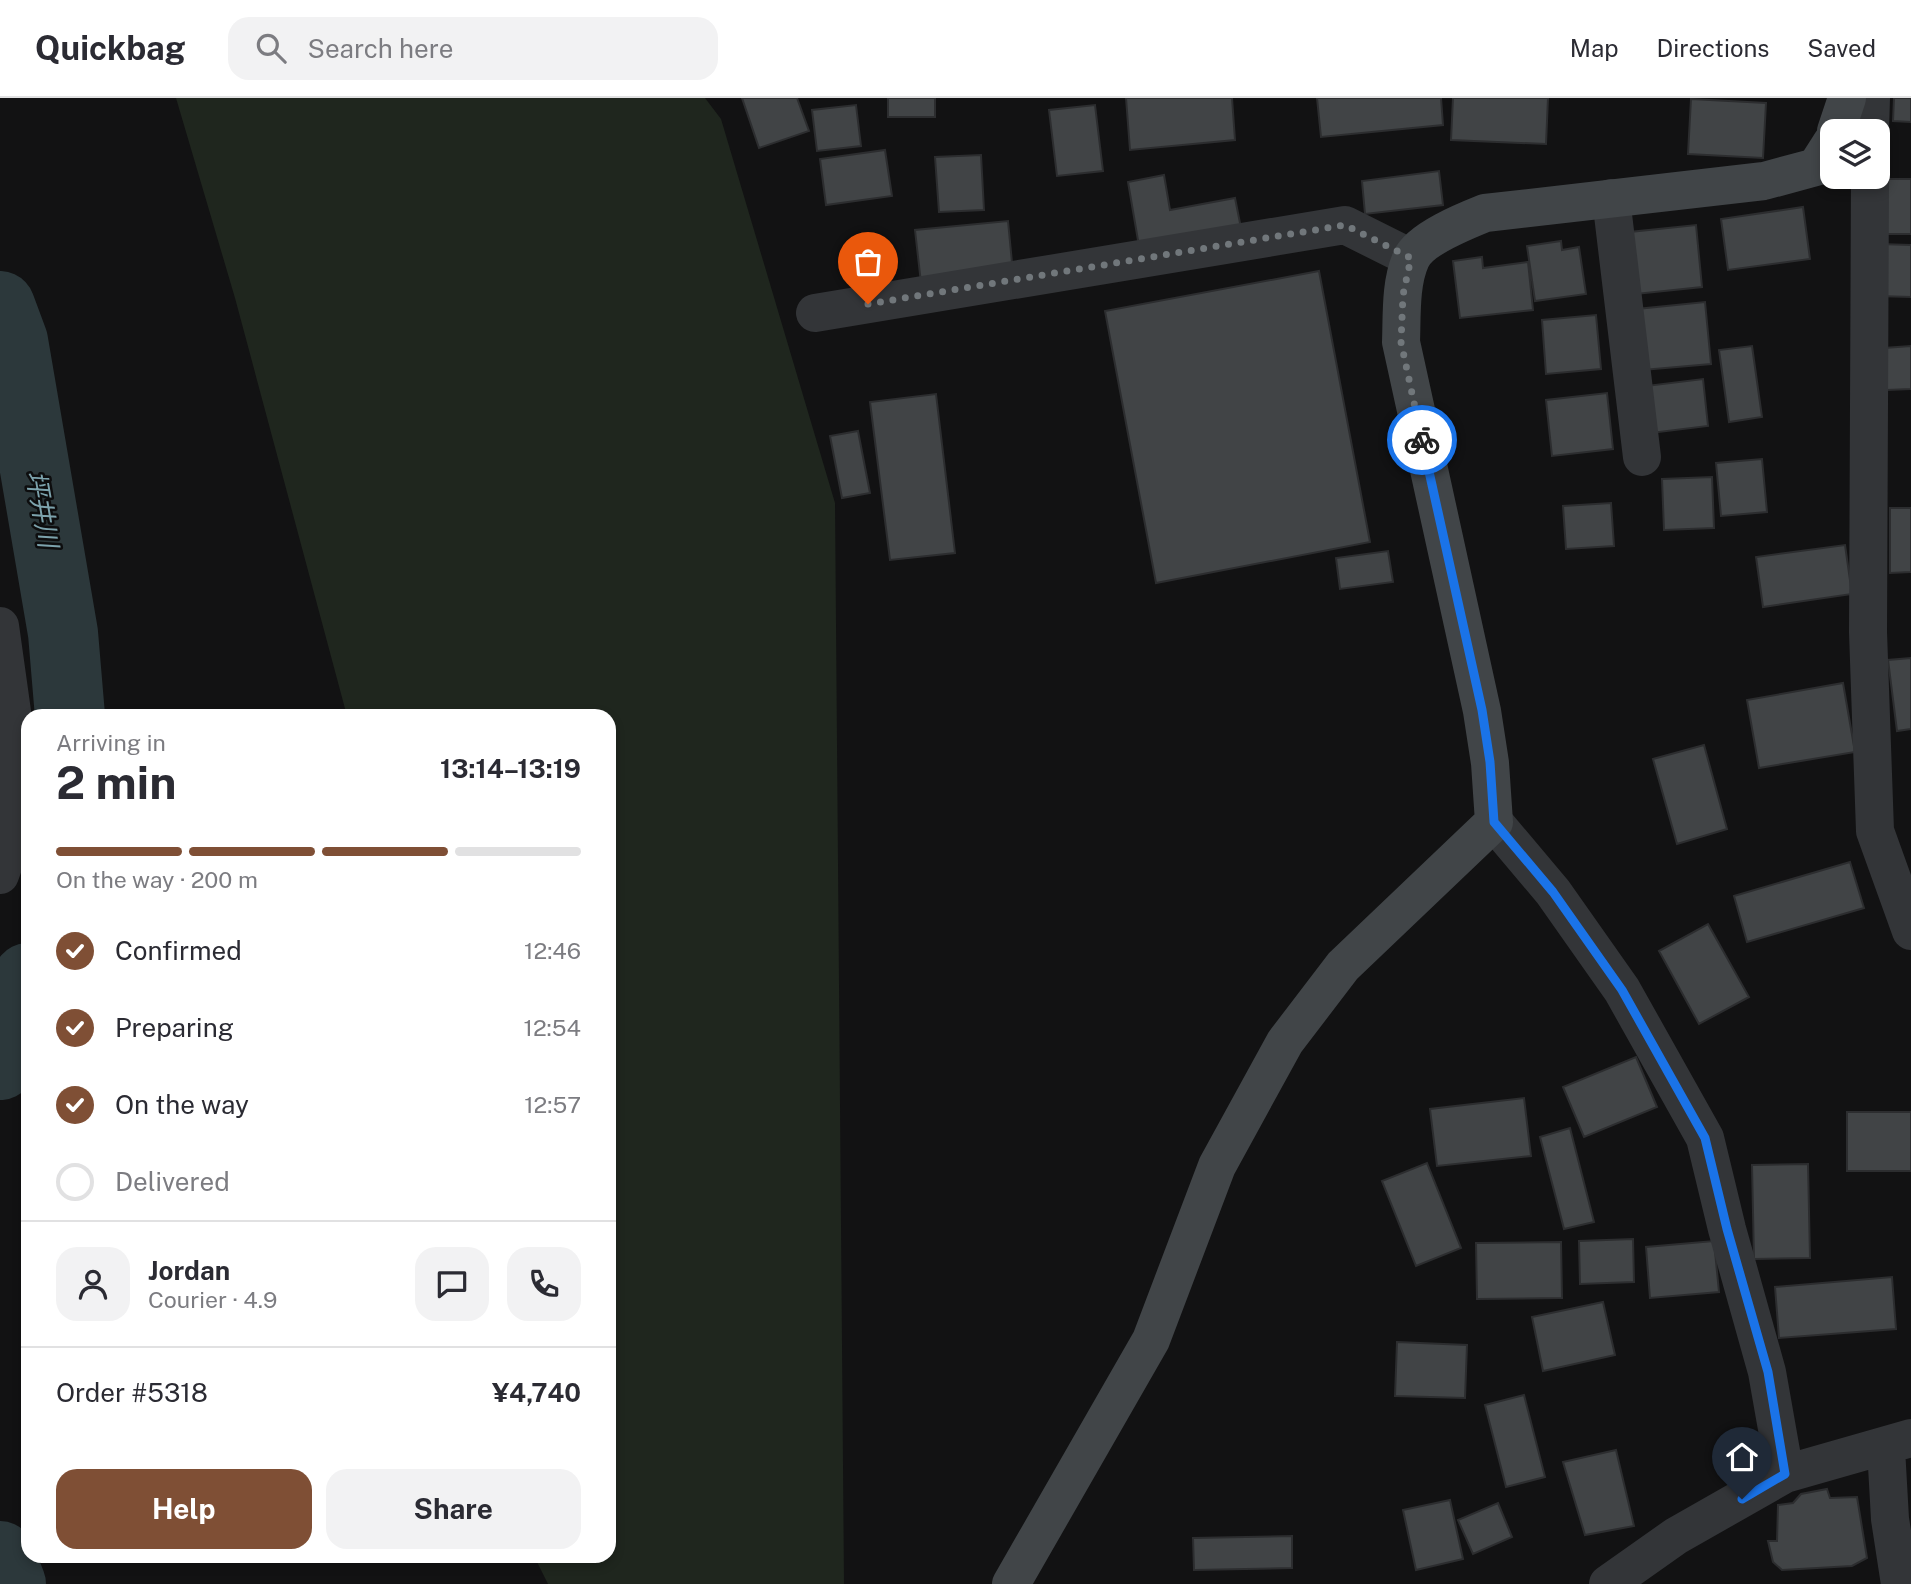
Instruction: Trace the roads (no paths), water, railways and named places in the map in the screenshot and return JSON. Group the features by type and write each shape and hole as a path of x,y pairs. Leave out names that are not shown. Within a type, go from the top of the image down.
{"street":[{"path":"1840,119 1847,98"},
{"path":"1870,119 1871,98"},
{"path":"1785,1474 1768,1372 1727,1229 1705,1138 1622,990 1553,892 1494,822 1490,762 1482,710 1401,342 1403,295 1411,258 1444,230 1485,213 1764,181 1816,167 1820,161"},
{"path":"1870,189 1868,632 1875,831 1911,931"},
{"path":"1611,198 1642,457"},
{"path":"815,313 1345,225 1411,258"},
{"path":"0,626 13,719 13,838 0,875"},
{"path":"1011,1584 1151,1340 1217,1166 1285,1042 1343,966 1494,822"},
{"path":"1608,1584 1676,1535 1785,1474 1898,1443 1890,1520 1900,1584"}],"waterway":[{"name":"坪井川","path":"0,306 13,341 63,633 69,709"},
{"name":"坪井川","path":"0,1065 21,1000"},
{"name":"坪井川","path":"0,1556 11,1584"}]}
